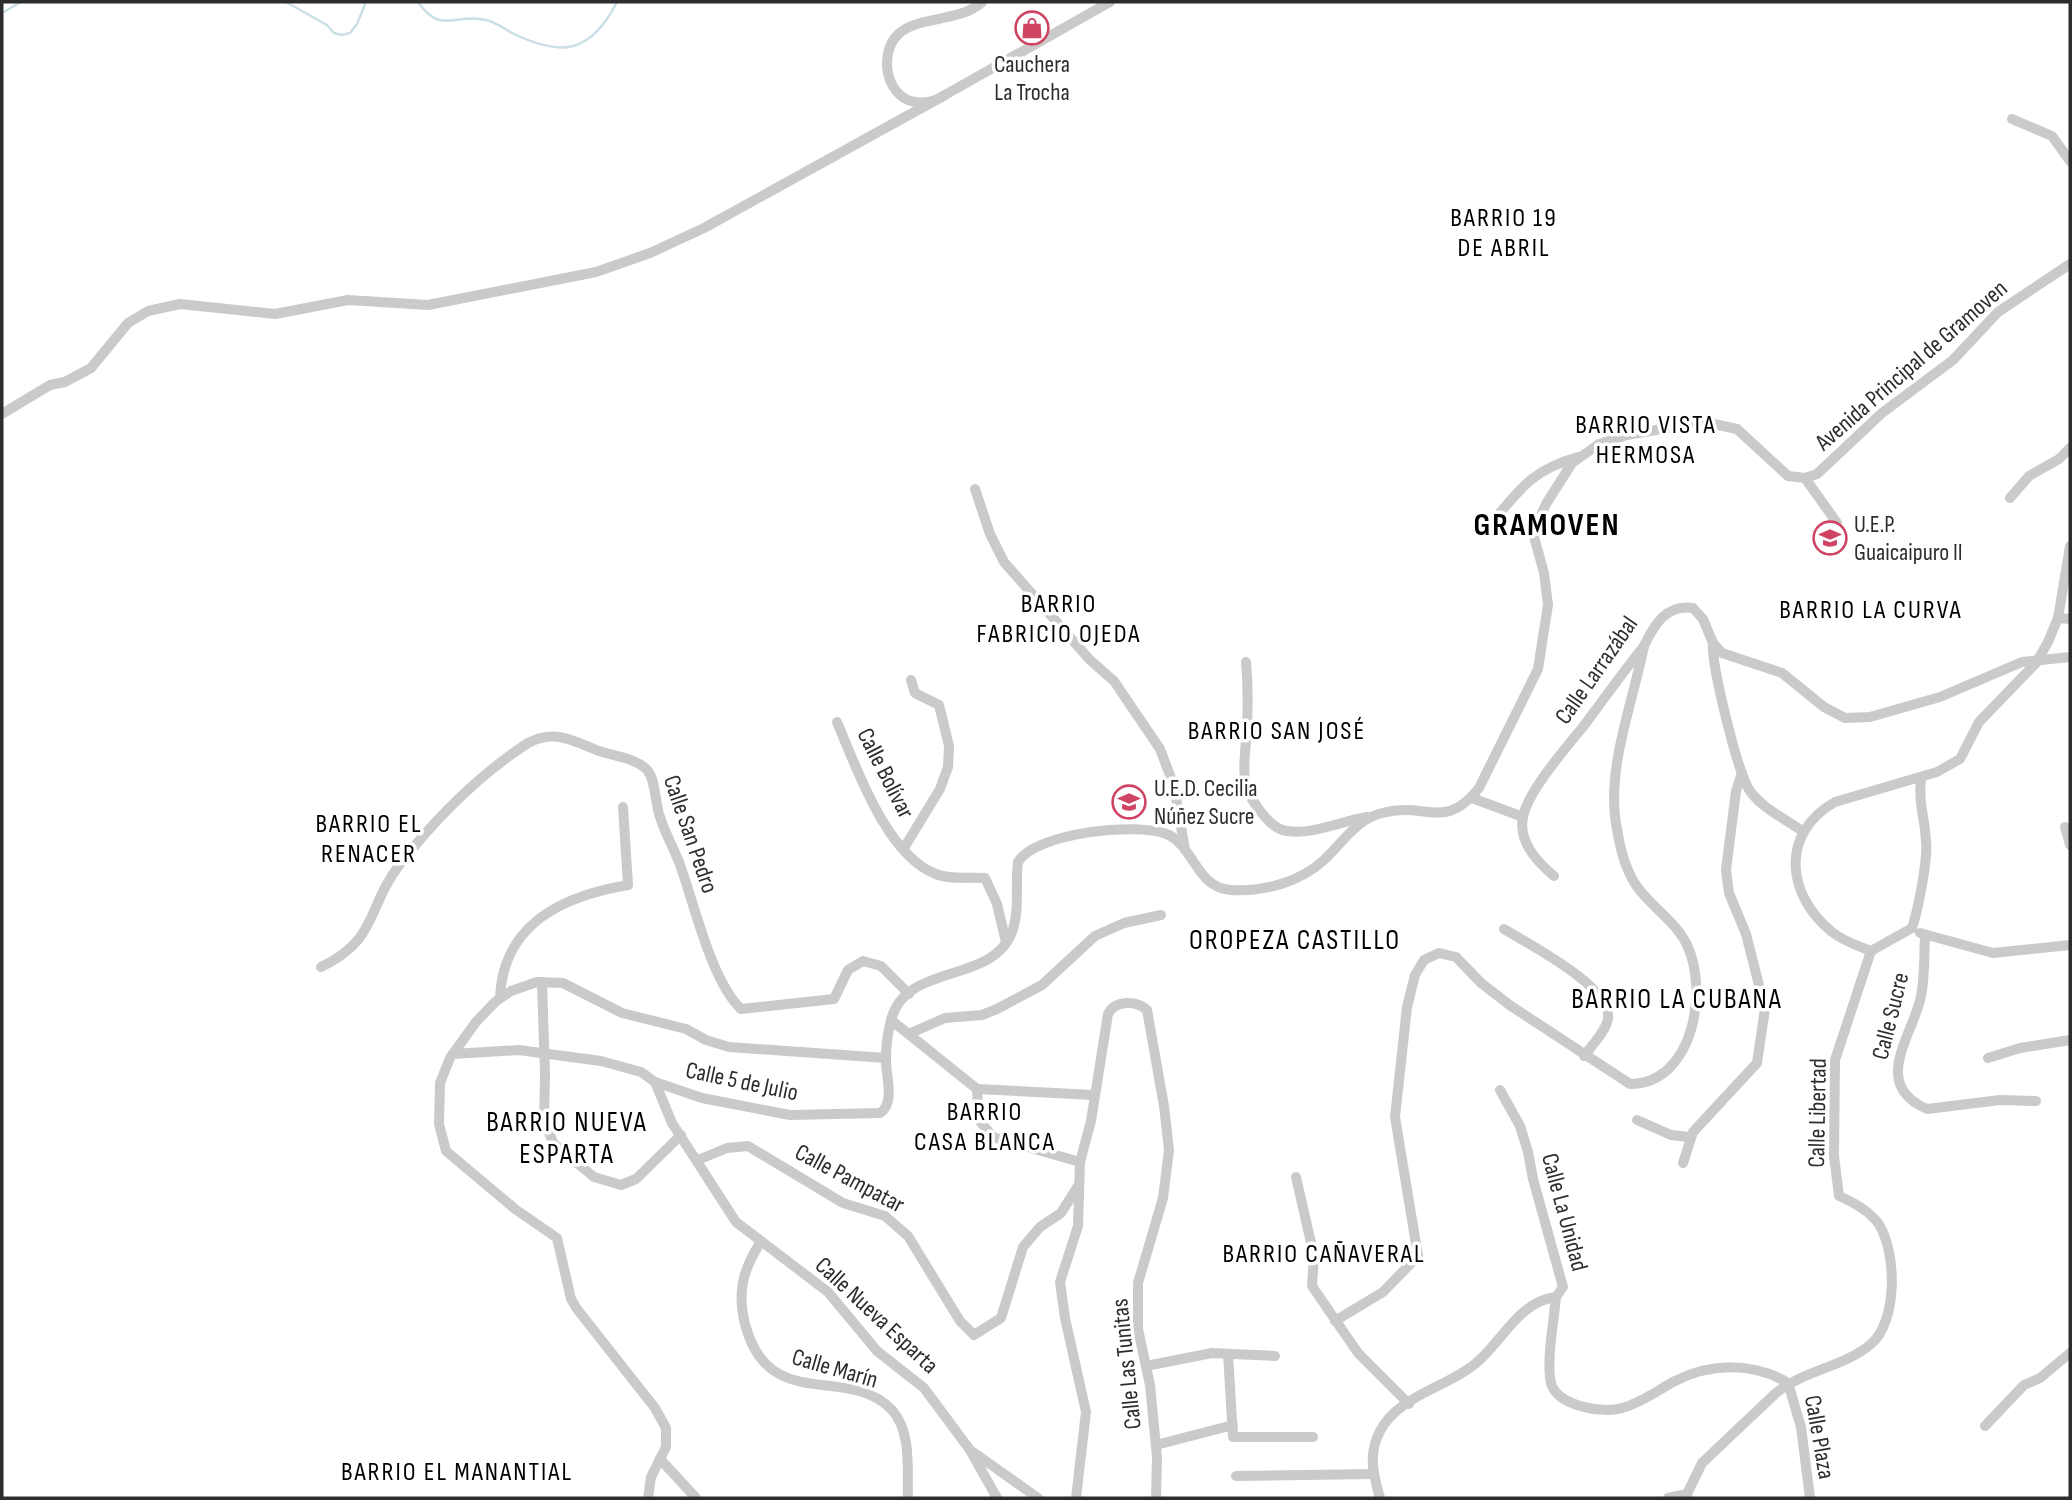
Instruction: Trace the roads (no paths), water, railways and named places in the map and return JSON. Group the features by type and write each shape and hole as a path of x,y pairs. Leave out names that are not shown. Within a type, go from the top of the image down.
{"street":[{"path":"945,96 919,102 899,94 888,76 887,60 893,42 907,26 962,14 982,2"},
{"path":"2,414 50,385 65,382 91,368 128,323 148,311 180,304 275,314 348,300 428,305 596,272 650,253 704,228 1110,2"},
{"path":"2012,119 2052,136 2070,161"},
{"name":"Avenida Principal de Gramoven","path":"1472,798 1538,669 1548,605 1544,573 1533,533 1561,477 1579,457 1599,444 1627,435 1690,424 1714,424 1737,429 1782,472 1805,478 1825,468 1882,413 1939,372 1998,312 2070,264"},
{"path":"2010,498 2029,476 2059,459 2070,448"},
{"path":"1494,520 1534,475 1579,457"},
{"path":"1805,478 1837,523"},
{"path":"975,489 1004,562 1090,660 1114,681 1160,749 1174,786 1185,851"},
{"path":"1921,777 1919,803 1927,846 1918,909 1912,928 1871,951 1832,932 1810,906 1795,871 1794,859 1802,831 1822,809 1835,802 1921,777 1960,759 1991,707 2036,663 2058,618 2070,546"},
{"name":"Calle Larrazábal","path":"1523,817 1549,770 1644,646 1660,618 1686,607 1693,608 1703,619 1713,643"},
{"path":"2058,618 2070,620"},
{"path":"1713,643 1732,658 1782,673 1824,707 1845,718 1856,719 1953,693 2022,662 2036,663 2070,657"},
{"path":"1713,643 1716,677 1742,773 1755,797 1802,831"},
{"path":"1335,1321 1384,1292 1418,1256 1395,1117 1407,1007 1415,975 1424,960 1440,953 1456,957 1481,983 1510,1006 1622,1082 1641,1084 1664,1072 1680,1057 1693,1025 1690,954 1676,930 1633,880 1616,828 1614,792 1644,646"},
{"path":"1246,662 1247,714 1243,771 1250,798 1270,822 1286,831 1409,809 1443,814 1454,812 1472,798 1523,817 1525,838 1535,859 1554,876"},
{"path":"904,848 940,789 949,759 939,705 915,692 911,680"},
{"name":"Calle Bolívar","path":"837,722 874,807 904,848 938,875 985,878 997,904 1006,942"},
{"name":"Calle San Pedro","path":"321,967 354,948 401,862 470,787 528,743 537,738 561,736 647,770 663,826 716,967 731,999 741,1009 834,999 848,970 863,961 881,966 909,994"},
{"path":"1683,1163 1689,1137 1757,1063 1765,1009 1746,934 1729,893 1726,870 1736,791 1742,773"},
{"path":"500,998 504,966 540,915 587,895 628,886 623,807"},
{"path":"648,1498 651,1477 667,1437 656,1408 571,1299 557,1238 515,1209 446,1151 439,1124 438,1104 443,1072 475,1022 500,998 526,985 542,982 572,987 622,1013 686,1029 706,1040 729,1047 886,1058 891,1020 909,994 927,980 986,960 1006,942 1014,923 1018,862 1031,849 1076,835 1134,828 1171,836 1212,884 1230,890 1261,887 1302,876 1324,859 1349,833 1374,815"},
{"path":"2065,827 2070,845"},
{"path":"911,1033 945,1018 982,1015 997,1009 1042,985 1095,936 1124,923 1161,915"},
{"path":"1912,928 1926,935 1993,953 2070,946"},
{"path":"1504,929 1588,983 1605,1002 1608,1017 1606,1025 1584,1056"},
{"name":"Calle Sucre","path":"1926,935 1922,994 1898,1060 1898,1082 1902,1090 1927,1109 2000,1100 2036,1101"},
{"name":"Calle Libertad","path":"1690,1496 1702,1463 1788,1383 1872,1343 1885,1320 1890,1297 1891,1266 1887,1241 1877,1221 1866,1211 1839,1196 1834,1156 1835,1060 1871,951"},
{"path":"542,982 545,1128 554,1144 594,1177 621,1185 629,1182 681,1135"},
{"name":"Calle Las Tunitas","path":"1094,1095 1108,1014 1118,1004 1142,1006 1147,1010 1168,1134 1163,1198 1138,1283 1138,1329 1146,1366 1156,1445 1156,1498"},
{"path":"891,1020 911,1033 976,1089 1094,1095 1080,1163 1078,1226 1060,1282 1065,1318 1086,1412 1076,1498"},
{"path":"1988,1058 2020,1048 2070,1040"},
{"name":"Calle 5 de Julio","path":"453,1054 493,1049 601,1060 641,1072 655,1082 702,1098 790,1115 874,1115 887,1107 886,1058"},
{"name":"Calle Nueva Esparta","path":"655,1082 681,1135 736,1222 839,1301 877,1351 936,1401 970,1450"},
{"path":"976,1089 979,1120 993,1137 1080,1163"},
{"name":"Calle La Unidad","path":"1500,1090 1520,1126 1563,1287 1556,1297 1550,1381 1559,1395 1569,1401 1608,1411 1621,1409 1685,1376 1723,1368 1755,1368 1788,1383"},
{"path":"1637,1120 1671,1135 1689,1137"},
{"name":"Calle Pampatar","path":"698,1160 727,1148 748,1146 843,1203 885,1216 908,1236 960,1321 974,1335 1002,1318 1023,1247 1040,1227 1061,1213 1078,1186"},
{"path":"1296,1177 1314,1256 1312,1286 1335,1321 1378,1376 1409,1404"},
{"name":"Calle Marín","path":"760,1243 747,1263 741,1288 743,1314 755,1349 775,1372 788,1380 852,1391 871,1397 891,1410 904,1435 908,1498"},
{"path":"1380,1498 1371,1458 1381,1429 1435,1385 1469,1369 1533,1305 1556,1297"},
{"path":"1985,1426 2024,1385 2040,1378 2070,1353"},
{"path":"1228,1354 1233,1437 1312,1437"},
{"path":"1146,1366 1193,1355 1275,1356"},
{"name":"Calle Plaza","path":"1788,1383 1800,1420 1810,1498"},
{"path":"1156,1445 1233,1425"},
{"path":"970,1450 997,1498"},
{"path":"970,1450 1038,1498"},
{"path":"660,1459 696,1498"},
{"path":"1237,1476 1373,1474"},
{"path":"1668,1498 1690,1496"}],"waterway":[{"path":"2,13 21,2"},
{"path":"286,2 327,25 334,33 342,35 350,33 357,24 366,2"},
{"path":"418,2 434,18 442,21 475,18 486,20 528,40 559,47 572,46 596,33 617,2"}],"place":[{"name":"Cauchera La Trocha","path":"1032,28"},
{"name":"U.E.P. Guaicaipuro II","path":"1830,538"},
{"name":"U.E.D. Cecilia Núñez Sucre","path":"1129,802"}],"district":[{"name":"BARRIO 19 DE ABRIL","path":"1504,232"},
{"name":"BARRIO VISTA HERMOSA","path":"1646,439"},
{"name":"GRAMOVEN","path":"1547,524"},
{"name":"BARRIO LA CURVA","path":"1871,609"},
{"name":"BARRIO FABRICIO OJEDA","path":"1059,618"},
{"name":"BARRIO SAN JOSÉ","path":"1277,730"},
{"name":"BARRIO EL RENACER","path":"369,838"},
{"name":"OROPEZA CASTILLO","path":"1295,939"},
{"name":"BARRIO LA CUBANA","path":"1677,998"},
{"name":"BARRIO CASA BLANCA","path":"985,1126"},
{"name":"BARRIO NUEVA ESPARTA","path":"567,1137"},
{"name":"BARRIO CAÑAVERAL","path":"1324,1253"},
{"name":"BARRIO EL MANANTIAL","path":"457,1471"}]}
